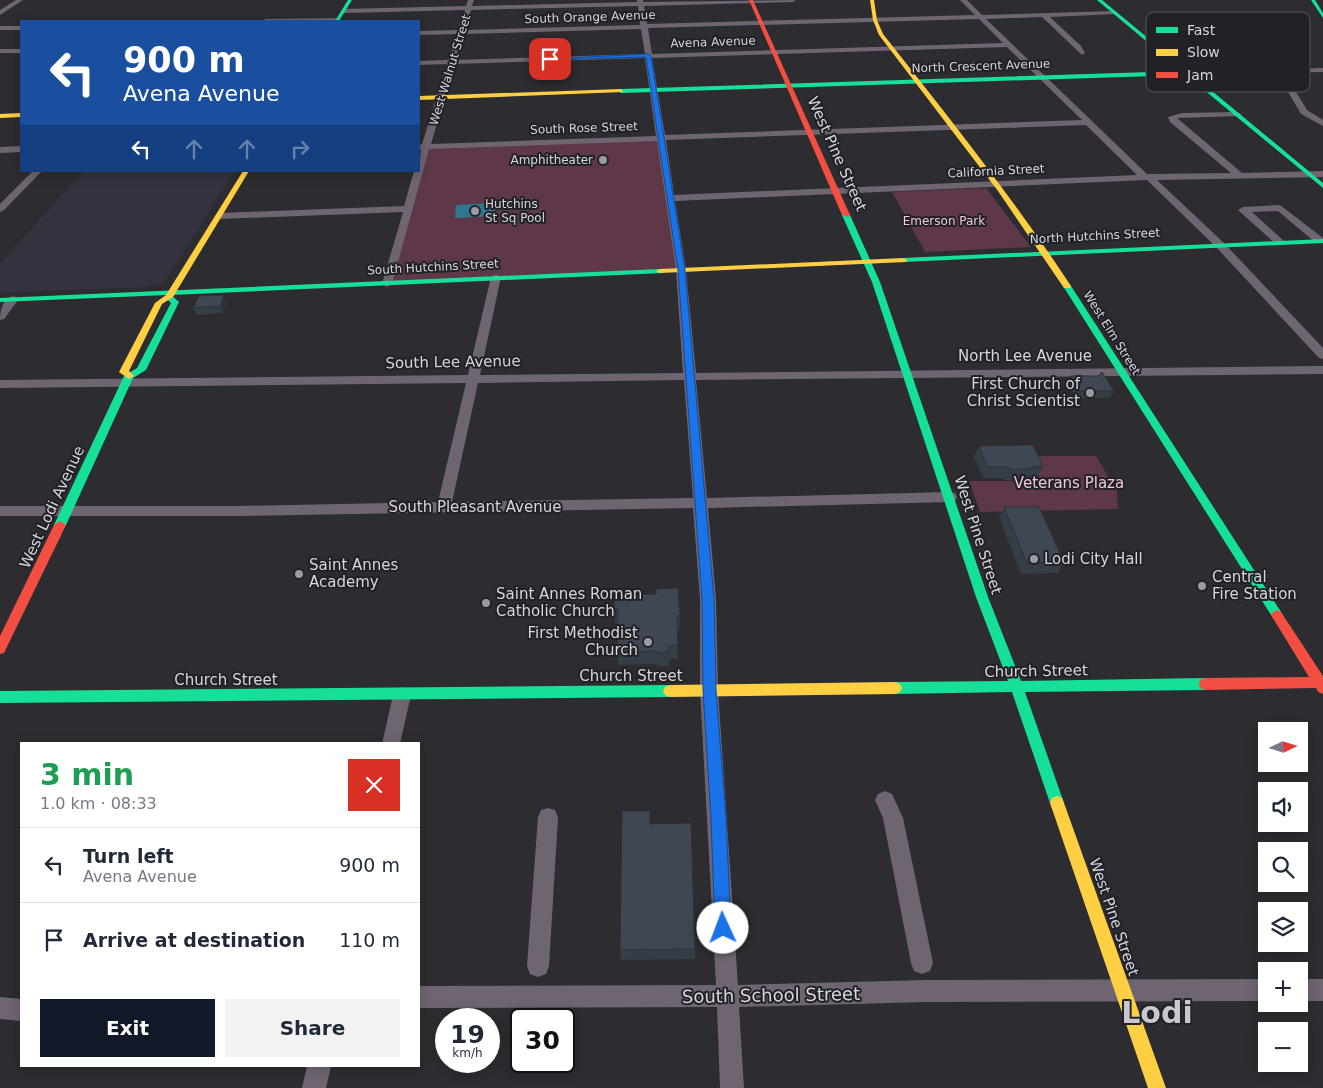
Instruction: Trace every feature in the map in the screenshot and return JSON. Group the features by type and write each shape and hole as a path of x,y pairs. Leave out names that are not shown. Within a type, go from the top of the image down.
{"street":[{"path":"0,13 20,0"},
{"path":"340,17 350,0"},
{"name":"West Pine Street","path":"751,0 774,51 783,85 811,132 868,261 991,621 1017,686 1157,1088"},
{"path":"284,20 340,17 470,4 793,0"},
{"name":"West Elm Street","path":"872,0 875,20 881,34 953,126 1046,253 1120,372 1322,684"},
{"path":"962,0 1146,177 1220,244 1323,355"},
{"path":"1098,0 1146,40"},
{"path":"1313,0 1323,17"},
{"path":"640,2 682,270 708,599 709,690 718,818 732,1088"},
{"name":"West Walnut Street","path":"420,160 470,4"},
{"name":"South Orange Avenue","path":"420,33 1114,13"},
{"path":"1044,15 1079,47 1082,53"},
{"path":"0,28 20,28"},
{"name":"Avena Avenue","path":"420,62 1008,44"},
{"path":"0,51 18,51"},
{"path":"0,61 18,51"},
{"path":"1310,70 1323,70"},
{"name":"North Crescent Avenue","path":"420,98 1146,74"},
{"path":"1210,92 1323,186"},
{"path":"1292,92 1304,112 1323,124"},
{"path":"1237,114 1182,115 1172,117 1238,174"},
{"path":"0,116 20,115"},
{"name":"South Rose Street","path":"423,147 1089,122"},
{"path":"0,150 20,149"},
{"path":"0,210 37,172"},
{"name":"West Lodi Avenue","path":"0,649 68,510 128,379 140,370 175,302 171,295 245,172"},
{"name":"West Walnut Street","path":"387,284 417,172"},
{"name":"California Street","path":"670,198 1146,177 1323,174"},
{"path":"1280,242 1243,210 1280,208 1321,241"},
{"path":"219,216 408,210"},
{"name":"North Hutchins Street","path":"868,261 1321,241"},
{"name":"South Hutchins Street","path":"0,300 171,295 868,261"},
{"path":"444,507 496,278"},
{"path":"0,317 13,299"},
{"name":"North Lee Avenue","path":"906,373 1323,370"},
{"name":"South Lee Avenue","path":"0,384 128,379 473,378 906,373"},
{"name":"South Pleasant Avenue","path":"0,510 236,511 950,497"},
{"name":"Church Street","path":"0,697 1322,684"},
{"path":"390,742 402,694"},
{"path":"885,800 893,818 922,963"},
{"path":"538,966 548,817"},
{"name":"South School Street","path":"420,997 1258,990"},
{"path":"1308,990 1323,990"},
{"path":"0,1008 20,1010"},
{"path":"314,1088 319,1067"}],"shaded area":[{"path":"83,172 234,172 164,283 142,287 0,293 0,263"}],"green space":[{"path":"661,138 681,270 387,284 427,147"},
{"name":"Emerson Park","path":"986,188 1031,247 925,252 892,192"},
{"name":"Veterans Plaza","path":"1031,456 1096,456 1117,491 1118,509 980,512 969,481 1041,481"}],"water":[{"name":"Hutchins St Sq Pool","path":"495,203 494,216 455,218 456,205"}],"building":[{"path":"224,295 220,306 193,308 199,296"},
{"path":"1102,372 1114,391 1079,391 1071,376 1098,376"},
{"path":"1033,445 1043,466 1031,467 1032,469 987,467 979,446"},
{"path":"1004,507 1039,507 1064,562 1027,563"},
{"name":"First Methodist Church","path":"678,588 680,615 677,615 678,645 668,646 669,652 617,652 618,608 614,609 615,595 656,594 656,589"},
{"path":"622,811 650,811 650,824 691,823 695,949 620,950"}],"traffic: fast":[{"path":"338,20 350,0"},
{"path":"1099,0 1146,39"},
{"path":"1313,0 1323,17"},
{"path":"621,91 1146,74"},
{"path":"1210,92 1323,186"},
{"path":"846,215 876,282 982,597 1017,687 1057,803"},
{"path":"903,260 1323,241"},
{"path":"0,300 660,271"},
{"path":"1067,286 1277,615"},
{"path":"60,525 129,376 141,370 175,302 169,297"},
{"path":"895,688 1205,684"},
{"path":"0,697 670,691"}],"traffic: slow":[{"path":"872,0 875,20 881,34 1000,189 1067,286"},
{"path":"420,98 621,91"},
{"path":"0,116 20,115"},
{"path":"129,376 124,372 159,303 169,297 245,172"},
{"path":"660,271 903,260"},
{"path":"670,691 895,688"},
{"path":"1057,803 1157,1088"}],"traffic: jam":[{"path":"751,0 846,215"},
{"path":"0,649 60,525"},
{"path":"1277,615 1323,688"},
{"path":"1205,684 1323,682"}],"place":[{"name":"Amphitheater","path":"603,160"},
{"name":"Hutchins St Sq Pool","path":"475,211"},
{"name":"First Church of Christ Scientist","path":"1090,393"},
{"name":"Lodi City Hall","path":"1034,559"},
{"name":"Saint Annes Academy","path":"299,574"},
{"name":"Central Fire Station","path":"1202,586"},
{"name":"Saint Annes Roman Catholic Church","path":"486,603"},
{"name":"First Methodist Church","path":"648,642"}],"district":[{"name":"Lodi","path":"1157,1012"}],"route":[{"path":"550,59 648,56 682,270 708,599 709,690 723,928"}]}
